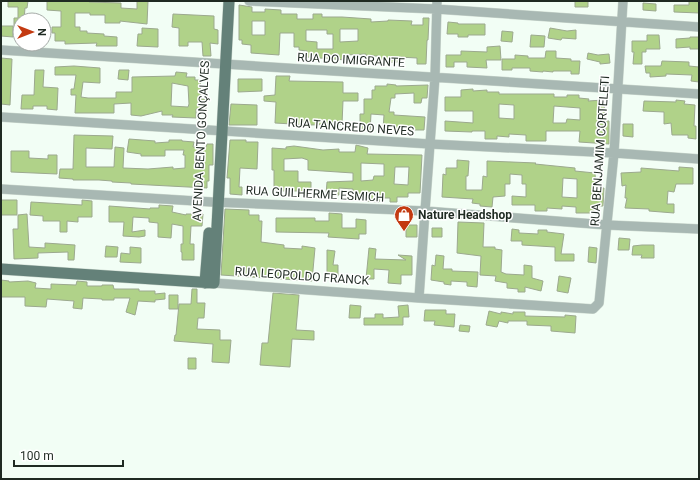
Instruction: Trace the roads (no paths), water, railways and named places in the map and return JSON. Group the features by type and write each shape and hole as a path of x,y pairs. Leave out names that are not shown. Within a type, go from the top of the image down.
{"main road":[{"name":"AVENIDA BENTO GONÇALVES","path":"222,1 222,65"},
{"name":"AVENIDA BENTO GONÇALVES","path":"209,283 222,65 229,1"},
{"name":"RUA LEOPOLDO FRANCK","path":"1,269 209,283"}],"street":[{"path":"249,1 437,5 623,22 699,27"},
{"name":"RUA BENJAMIM CORTELETI","path":"599,303 614,153 617,88 623,22 623,1"},
{"path":"420,298 435,76 437,5"},
{"name":"RUA DO IMIGRANTE","path":"1,50 222,65 435,76 699,94"},
{"name":"RUA TANCREDO NEVES","path":"1,117 699,159"},
{"name":"RUA GUILHERME ESMICH","path":"1,189 425,212 607,225 699,229"},
{"name":"RUA LEOPOLDO FRANCK","path":"209,283 593,309 599,303"}],"place":[{"name":"Nature Headshop","path":"404,232"}]}
